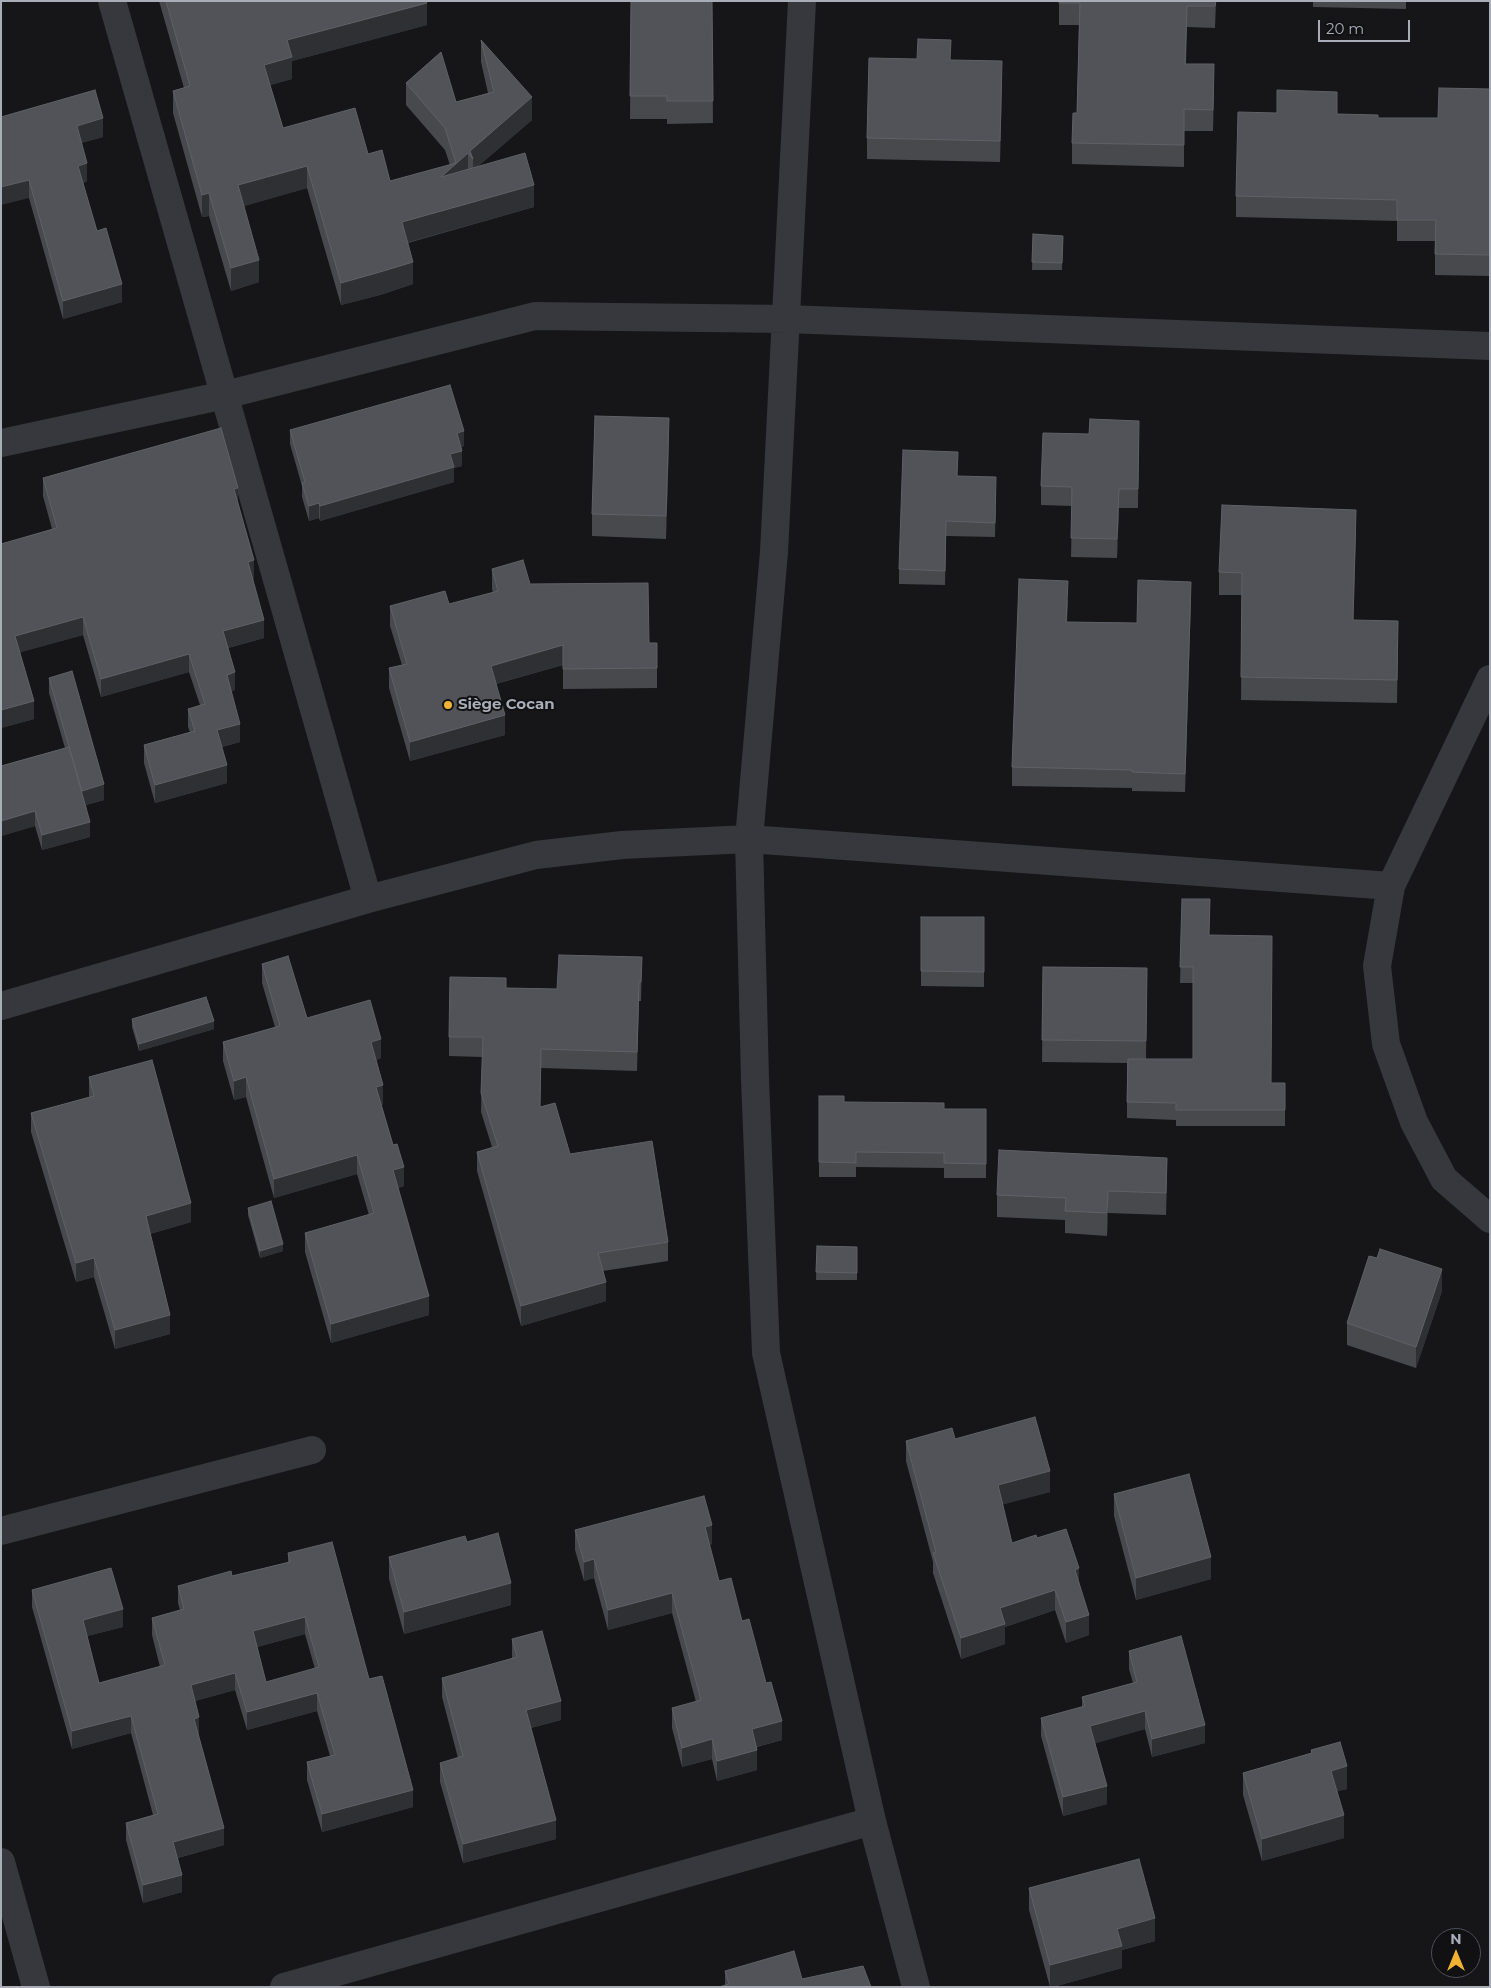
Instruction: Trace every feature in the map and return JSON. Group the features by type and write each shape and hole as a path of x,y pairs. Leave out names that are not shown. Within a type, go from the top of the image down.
{"street":[{"path":"112,1 368,899"},
{"path":"802,1 774,552 749,839 755,1079 766,1353 872,1821 916,1987"},
{"path":"1,442 225,395 535,316 787,319 1490,346"},
{"path":"1490,679 1391,886 1377,966 1386,1044 1414,1122 1444,1179 1490,1218"},
{"path":"1,1006 368,899 536,855 622,845 749,839 1391,886"},
{"path":"1,1531 312,1450"},
{"path":"284,1987 872,1821"},
{"path":"1,1862 36,1987"}],"building":[{"path":"166,1 426,1 427,3 287,40 292,57 264,65 283,128 355,108 368,154 382,150 390,181 456,163 445,128 406,83 441,52 456,102 494,92 481,40 532,97 470,151 473,159 468,153 441,177 525,153 534,185 402,222 413,262 341,283 307,166 238,185 259,260 231,268 209,193 202,195 173,91 190,86"},
{"path":"631,1 712,1 713,101 667,101 667,96 630,96"},
{"path":"1059,1 1216,1 1215,6 1187,6 1185,64 1214,64 1213,110 1184,109 1184,145 1072,143 1073,113 1077,113 1080,3 1059,3"},
{"path":"918,39 951,40 950,60 1002,61 1000,141 867,138 869,58 917,59"},
{"path":"1439,88 1490,89 1490,255 1435,254 1436,220 1397,220 1397,200 1236,196 1238,112 1277,113 1277,90 1337,92 1337,114 1378,115 1378,118 1438,118"},
{"path":"95,90 103,118 77,126 87,163 78,166 97,231 106,228 122,284 63,301 29,180 1,187 1,117"},
{"path":"1033,234 1063,236 1062,263 1032,262"},
{"path":"450,385 464,431 457,433 462,451 450,454 454,467 320,506 319,503 309,506 302,483 305,482 290,430"},
{"path":"595,416 669,418 666,516 592,514"},
{"path":"1090,419 1139,421 1138,489 1119,489 1117,539 1071,538 1072,487 1041,486 1043,433 1089,434"},
{"path":"221,428 238,488 234,489 254,560 248,562 264,620 223,631 235,672 227,675 240,724 217,730 227,765 155,785 144,745 195,731 188,709 205,704 189,654 101,679 83,617 15,636 34,701 1,710 1,544 57,528 43,478"},
{"path":"903,450 958,452 957,476 996,477 995,523 946,521 945,571 899,569"},
{"path":"1222,505 1356,510 1353,620 1398,621 1397,680 1241,677 1242,573 1219,572"},
{"path":"523,560 530,584 648,583 649,643 657,643 657,668 563,669 563,645 491,666 505,715 410,742 389,668 407,664 390,606 445,591 449,604 498,591 492,569"},
{"path":"1019,579 1068,581 1066,622 1137,623 1138,580 1191,582 1185,774 1132,772 1132,770 1012,767"},
{"path":"72,671 104,784 82,791 49,678"},
{"path":"69,747 90,822 42,835 35,811 1,821 1,766"},
{"path":"1182,899 1210,899 1209,935 1272,936 1271,1083 1285,1083 1285,1110 1176,1110 1176,1103 1127,1102 1128,1059 1193,1059 1193,967 1180,967"},
{"path":"921,917 984,917 984,972 921,971"},
{"path":"559,955 642,957 641,982 639,982 637,1052 541,1049 540,1107 555,1103 570,1154 652,1141 668,1242 598,1253 606,1282 521,1306 477,1152 498,1146 481,1093 483,1037 449,1037 450,977 506,978 506,988 557,989"},
{"path":"288,956 307,1018 370,1000 381,1039 371,1042 383,1085 376,1087 393,1145 397,1144 404,1167 393,1170 429,1296 331,1324 305,1233 374,1213 357,1155 274,1179 246,1077 234,1081 223,1042 280,1026 262,964"},
{"path":"1043,967 1147,968 1146,1041 1042,1040"},
{"path":"206,997 214,1021 139,1044 132,1019"},
{"path":"152,1060 191,1203 146,1216 170,1315 115,1330 94,1258 76,1263 31,1113 94,1096 89,1077"},
{"path":"819,1096 844,1096 844,1102 944,1103 944,1109 986,1109 986,1164 944,1163 944,1153 856,1152 856,1163 819,1162"},
{"path":"999,1150 1167,1158 1166,1193 1108,1191 1107,1213 1065,1211 1066,1198 997,1195"},
{"path":"271,1201 283,1244 260,1251 248,1208"},
{"path":"817,1246 857,1247 857,1273 816,1272"},
{"path":"1380,1249 1442,1269 1416,1347 1347,1323 1369,1256 1377,1258"},
{"path":"1035,1417 1050,1471 998,1485 1012,1543 1036,1535 1037,1538 1066,1529 1079,1568 1075,1570 1089,1615 1066,1622 1055,1590 1000,1608 1005,1624 961,1638 933,1553 936,1552 906,1441 952,1428 955,1439"},
{"path":"1189,1474 1211,1557 1136,1578 1114,1494"},
{"path":"704,1496 712,1525 705,1527 719,1581 731,1578 742,1621 749,1619 766,1683 771,1682 782,1721 752,1729 757,1750 717,1761 712,1739 682,1748 672,1708 701,1700 672,1593 608,1610 594,1559 584,1562 575,1530"},
{"path":"498,1533 511,1583 404,1612 389,1557 465,1536 467,1542"},
{"path":"332,1542 369,1679 382,1676 413,1790 322,1814 307,1762 335,1755 317,1693 247,1712 235,1673 191,1685 199,1717 194,1719 224,1828 173,1842 182,1875 143,1885 126,1823 158,1814 131,1716 72,1731 32,1590 111,1568 123,1609 83,1620 99,1683 165,1665 152,1618 184,1609 178,1586 231,1571 232,1576 290,1562 288,1553","holes":["305,1617 319,1667 266,1682 253,1631"]},
{"path":"542,1631 561,1701 526,1710 556,1820 463,1844 440,1763 463,1756 442,1678 517,1657 512,1639"},
{"path":"1181,1636 1205,1725 1152,1739 1145,1711 1090,1726 1107,1786 1063,1797 1041,1718 1085,1706 1082,1697 1137,1682 1129,1651"},
{"path":"1340,1742 1347,1766 1331,1771 1344,1815 1262,1839 1243,1773 1312,1753 1311,1750"},
{"path":"1139,1859 1155,1918 1117,1929 1122,1946 1050,1965 1029,1888"},
{"path":"794,1951 802,1979 863,1966 871,1987 719,1987 729,1984 725,1971"}],"place":[{"name":"Siège Cocan","path":"448,705"}]}
